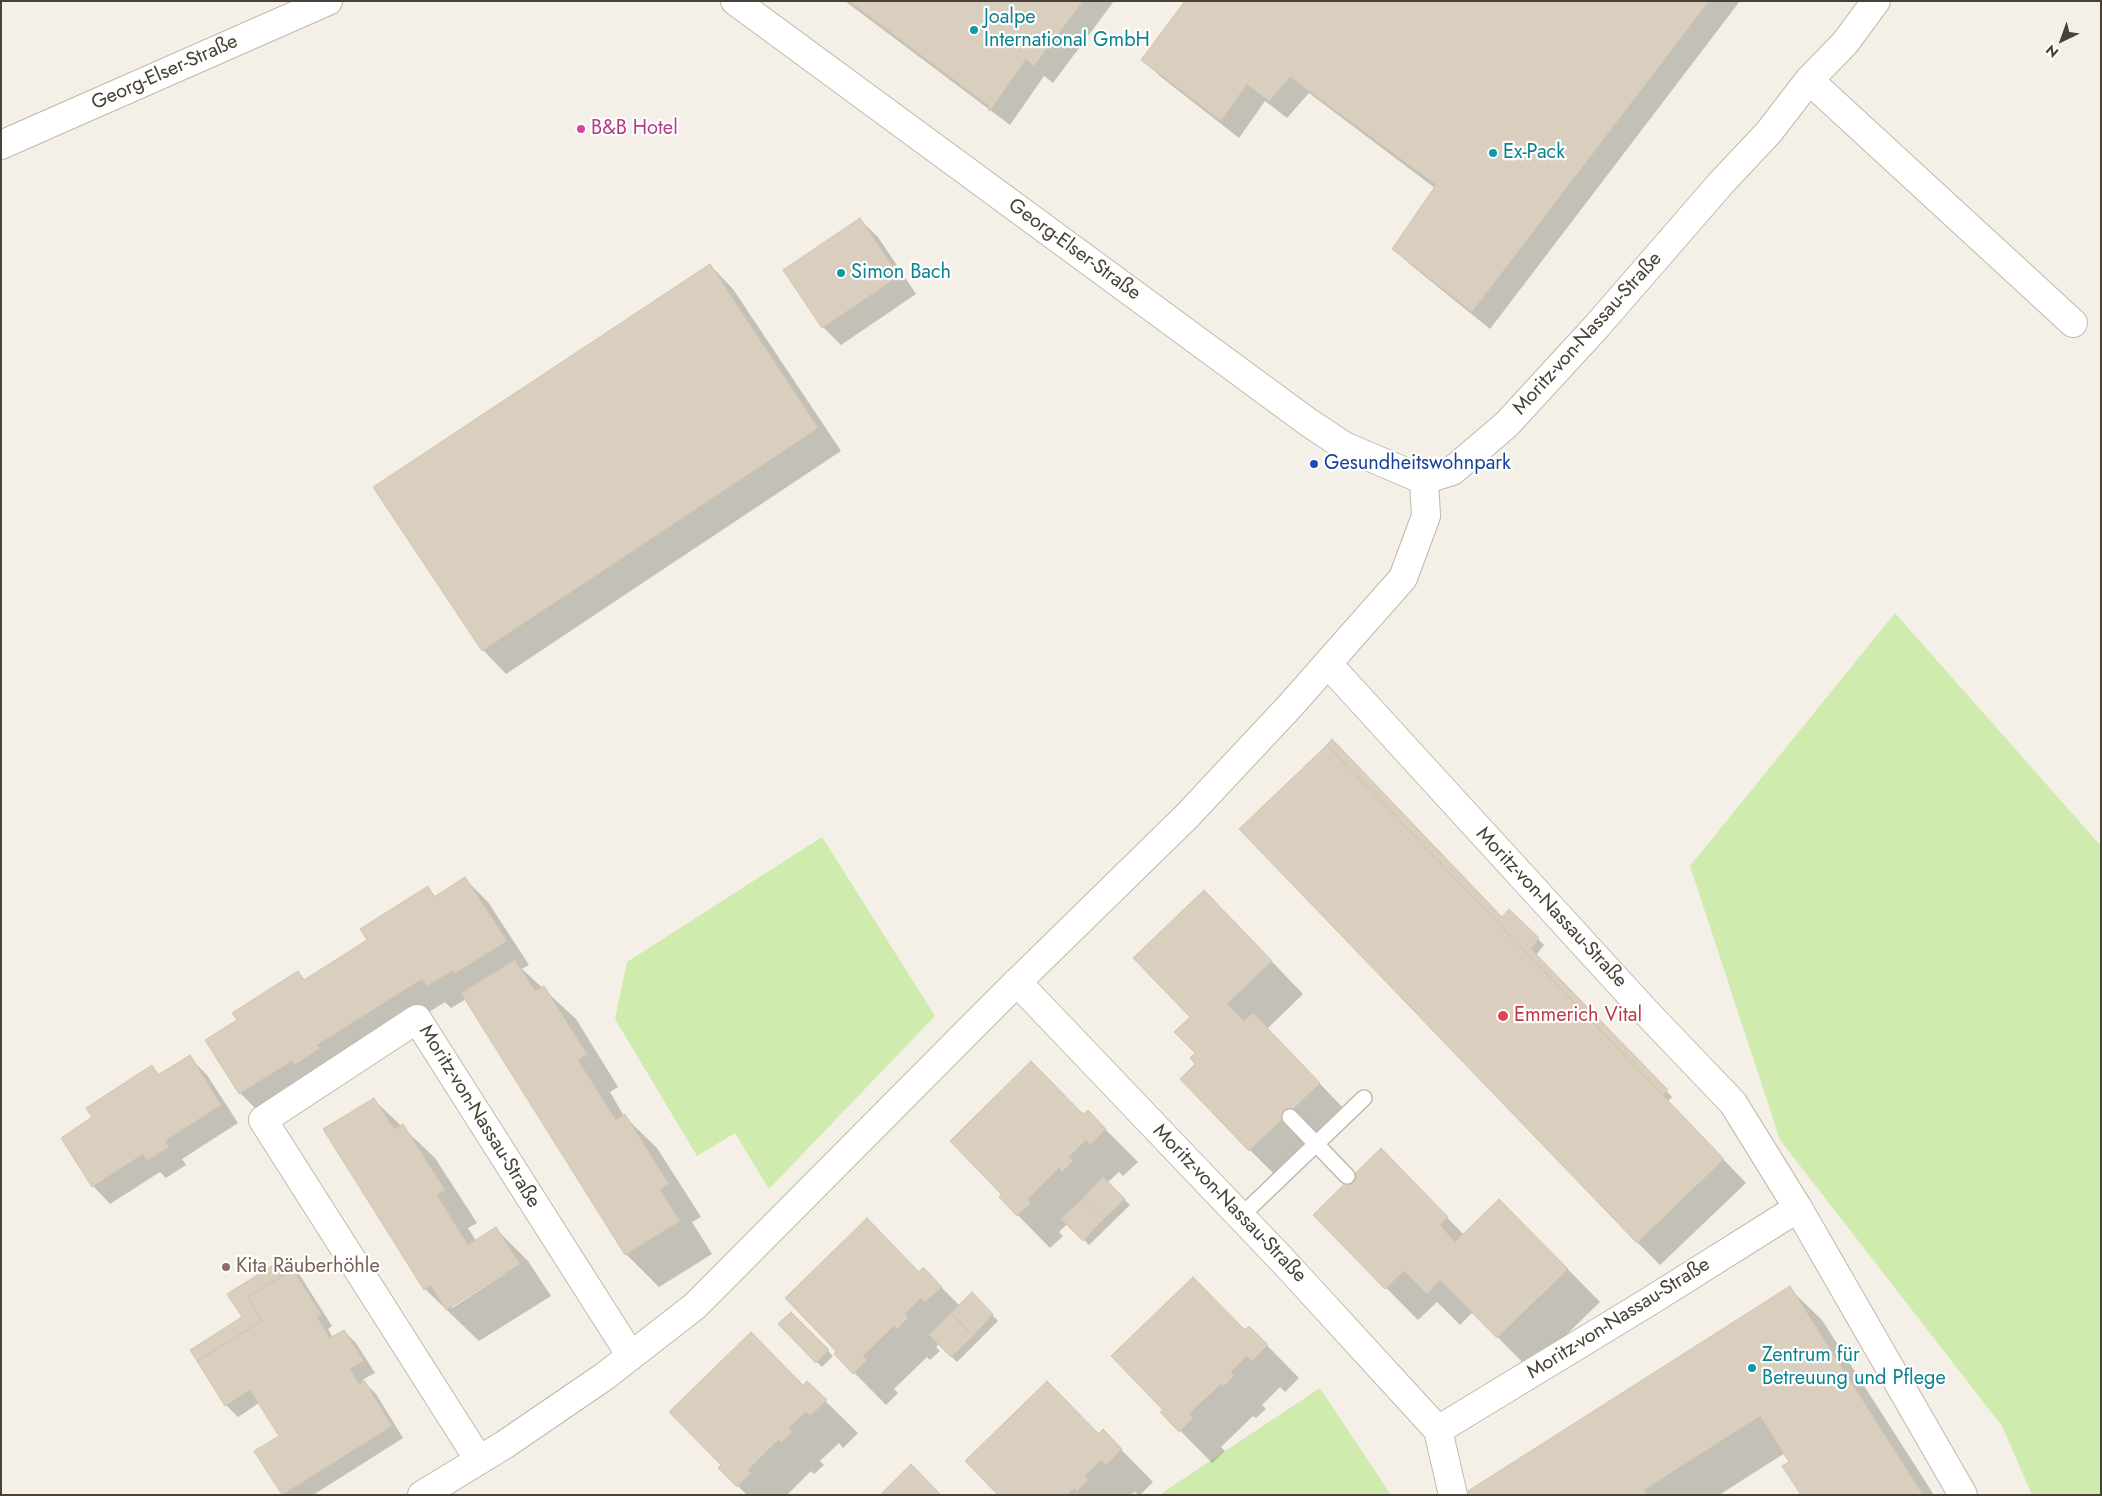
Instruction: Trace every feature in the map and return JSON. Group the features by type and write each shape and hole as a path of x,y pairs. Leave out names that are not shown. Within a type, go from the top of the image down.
{"street":[{"name":"Georg-Elser-Straße","path":"1,145 328,1"},
{"name":"Georg-Elser-Straße","path":"734,1 1308,422 1344,446 1424,480"},
{"name":"Moritz-von-Nassau-Straße","path":"1424,480 1452,471 1507,424 1598,326 1722,182 1769,132 1810,80 1845,43 1876,1"},
{"path":"1810,80 2073,323"},
{"path":"422,1495 480,1460 606,1376 695,1306 1017,982 1186,816 1328,664 1403,578 1426,516 1424,480"},
{"name":"Moritz-von-Nassau-Straße","path":"1328,664 1733,1103 1798,1208 1963,1495"},
{"name":"Moritz-von-Nassau-Straße","path":"1017,982 1242,1216 1438,1430 1453,1495"},
{"name":"Moritz-von-Nassau-Straße","path":"480,1460 263,1120 417,1019 631,1356"},
{"name":"Moritz-von-Nassau-Straße","path":"1438,1430 1798,1208"}],"lane":[{"path":"1242,1216 1364,1098"},
{"path":"1290,1117 1348,1176"}],"green space":[{"path":"1895,613 2101,846 2101,1495 2032,1495 2002,1426 1780,1140 1690,866"},
{"path":"822,837 935,1016 769,1189 735,1133 697,1156 615,1019 627,962"},
{"path":"1320,1388 1391,1495 1159,1495"}],"building":[{"name":"Joalpe International GmbH","path":"849,1 1083,1 1034,66 1026,59 990,111 988,110 990,107"},
{"name":"Ex-Pack","path":"1185,1 1709,1 1472,312 1392,249 1436,185 1290,77 1269,101 1247,84 1221,121 1141,60"},
{"name":"Simon Bach","path":"860,218 899,276 822,328 783,270"},
{"path":"710,264 818,428 482,651 373,487"},
{"path":"1332,739 1502,917 1509,909 1539,938 1531,949 1668,1090 1663,1095 1327,745"},
{"name":"Emmerich Vital","path":"1327,745 1724,1159 1637,1243 1239,829"},
{"path":"465,877 507,941 454,974 452,971 427,986 422,979 317,1045 320,1048 295,1065 292,1061 239,1094 205,1040 237,1020 232,1013 298,971 304,980 367,940 360,929 428,886 434,897"},
{"path":"1204,890 1272,961 1227,1004 1244,1021 1253,1013 1320,1083 1249,1151 1180,1079 1195,1064 1190,1058 1195,1053 1174,1032 1190,1017 1133,958"},
{"path":"515,960 535,991 544,986 587,1054 578,1060 616,1120 625,1114 669,1184 660,1190 680,1221 625,1255 461,993"},
{"path":"190,1055 221,1105 165,1141 169,1147 147,1161 143,1154 92,1187 61,1138 92,1117 86,1108 152,1065 158,1075"},
{"path":"1031,1061 1083,1114 1088,1110 1106,1129 1090,1145 1086,1140 1069,1157 1073,1161 1062,1172 1059,1168 1028,1199 1031,1203 1017,1216 999,1197 1001,1194 950,1141"},
{"path":"374,1098 394,1129 403,1124 445,1190 437,1195 468,1245 496,1227 520,1264 446,1310 431,1285 424,1290 323,1129"},
{"path":"1381,1148 1448,1217 1440,1225 1455,1242 1499,1199 1568,1269 1497,1338 1440,1280 1427,1294 1404,1271 1385,1289 1313,1215"},
{"path":"1103,1177 1125,1199 1104,1219 1083,1198"},
{"path":"1083,1198 1104,1219 1083,1241 1061,1219"},
{"path":"867,1218 919,1272 923,1267 942,1287 925,1302 921,1298 905,1314 908,1318 897,1329 894,1326 863,1356 867,1360 853,1374 834,1354 836,1351 785,1298"},
{"path":"286,1257 293,1269 248,1297 262,1321 197,1361 190,1350 242,1317 227,1294"},
{"path":"293,1269 321,1314 317,1317 330,1338 344,1330 364,1361 350,1369 359,1384 364,1380 392,1426 282,1495 254,1451 279,1436 250,1390 225,1406 197,1361 262,1321 248,1297"},
{"path":"1193,1277 1245,1330 1249,1326 1268,1345 1252,1361 1247,1356 1231,1372 1234,1376 1223,1387 1221,1384 1189,1414 1193,1418 1179,1432 1160,1412 1163,1410 1111,1356"},
{"name":"Zentrum für Betreuung und Pflege","path":"1790,1286 1923,1495 1801,1495 1782,1466 1789,1462 1760,1416 1644,1490 1648,1495 1470,1495 1468,1491"},
{"path":"972,1292 993,1314 973,1336 951,1313"},
{"path":"791,1312 829,1350 816,1363 778,1324"},
{"path":"951,1313 973,1336 951,1357 929,1335"},
{"path":"751,1332 803,1385 807,1381 827,1400 810,1416 806,1412 789,1428 792,1432 781,1443 779,1439 748,1470 751,1473 737,1487 718,1468 721,1465 669,1412"},
{"path":"1047,1381 1099,1434 1103,1429 1122,1449 1106,1465 1101,1460 1085,1476 1088,1480 1077,1491 1074,1488 1067,1495 998,1495 965,1461"},
{"path":"911,1464 941,1495 880,1495"}],"place":[{"name":"Joalpe International GmbH","path":"974,30"},
{"name":"B&B Hotel","path":"581,129"},
{"name":"Ex-Pack","path":"1493,153"},
{"name":"Simon Bach","path":"841,273"},
{"name":"Gesundheitswohnpark","path":"1314,464"},
{"name":"Emmerich Vital","path":"1503,1016"},
{"name":"Kita Räuberhöhle","path":"226,1267"},
{"name":"Zentrum für Betreuung und Pflege","path":"1752,1368"}]}
